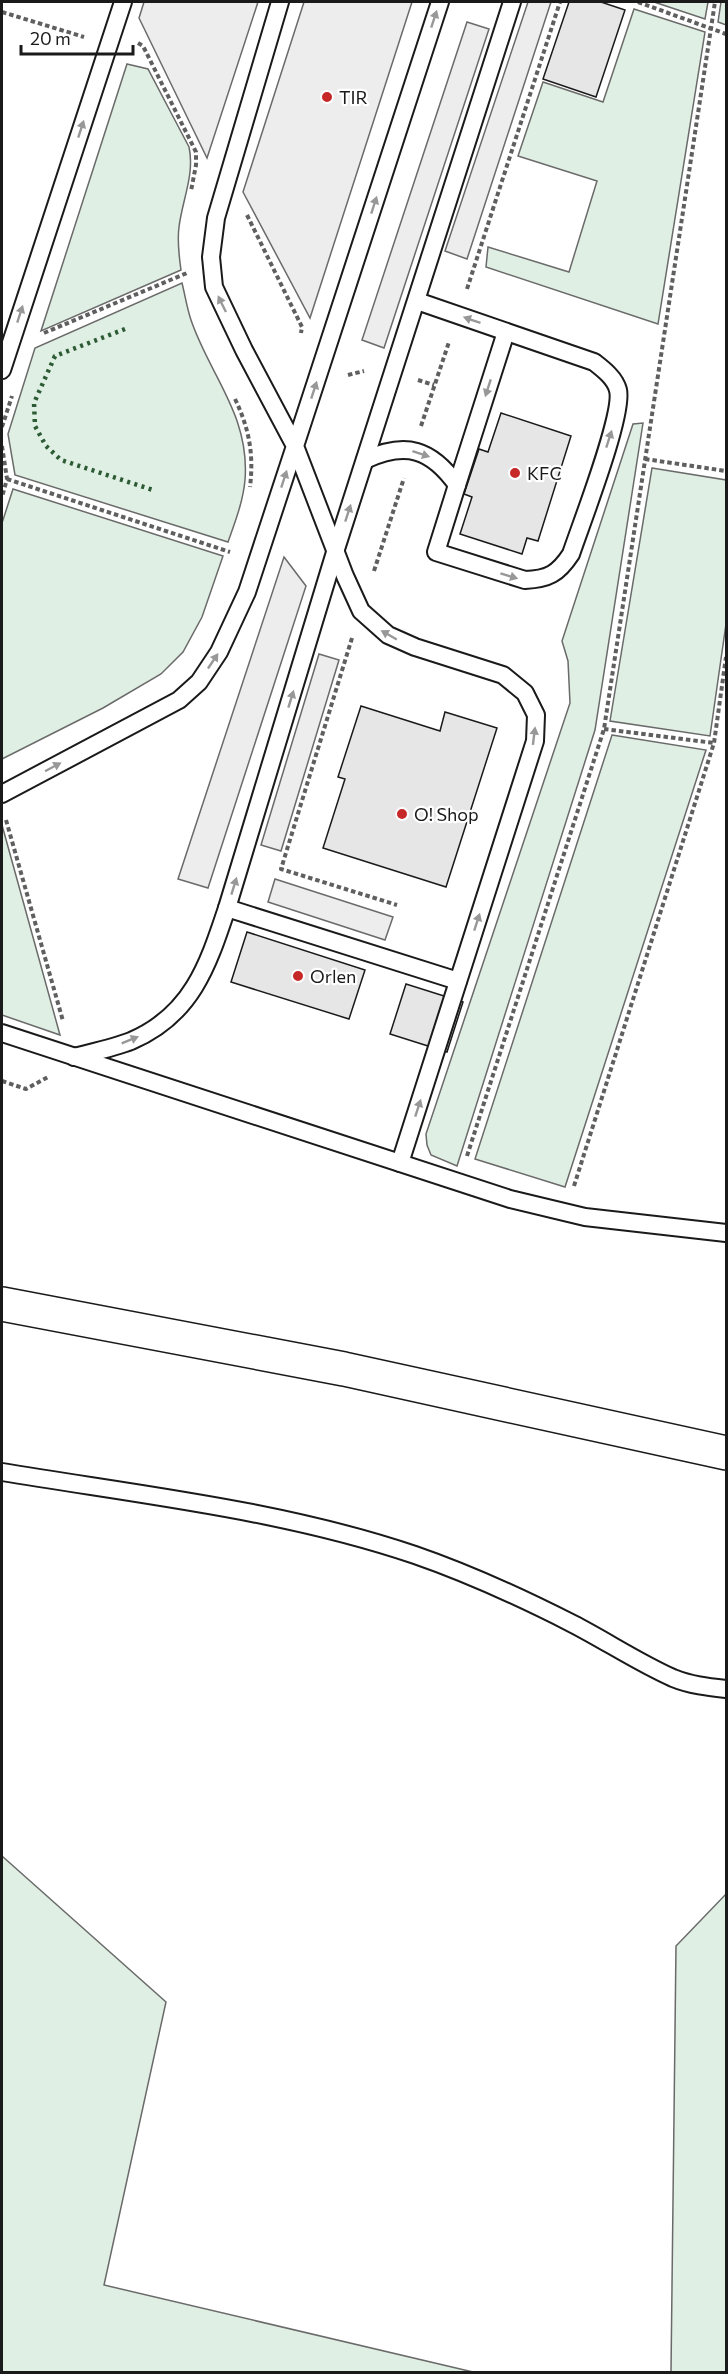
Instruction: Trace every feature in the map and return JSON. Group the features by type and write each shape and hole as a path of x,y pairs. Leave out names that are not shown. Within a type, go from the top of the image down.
{"street":[{"path":"2,1304 344,1369 726,1453"}],"lane":[{"path":"2,370 123,2"},
{"path":"280,2 216,218 211,257 214,287 244,350 295,446 361,611 388,635 415,647 503,675 525,693 536,715 535,741 400,1163"},
{"path":"2,794 179,700 199,682 219,652 247,592 440,2"},
{"path":"74,1058 131,1041 161,1024 186,1002 210,960 228,908 336,549 512,2"},
{"path":"417,301 594,362 604,369 618,389 618,402 612,429 571,554 562,568 538,580 525,580 436,552 506,332"},
{"path":"365,460 389,451 413,451 437,461 457,485"},
{"path":"228,908 458,981"},
{"path":"2,1034 510,1199 585,1217 726,1233"},
{"path":"2,1472 268,1515 360,1538 484,1581 673,1677 700,1686 726,1689"}],"path":[{"path":"638,2 726,34"},
{"path":"465,1164 604,729 715,2"},
{"path":"2,12 87,39 80,60 118,72 129,39 143,46 196,152 190,200"},
{"path":"191,191 243,207 302,327 293,359 344,375 377,368 434,385"},
{"path":"187,264 188,279"},
{"path":"40,335 187,273"},
{"path":"2,427 12,394"},
{"path":"233,394 250,438 253,464 247,498"},
{"path":"2,446 7,479 2,497"},
{"path":"645,459 726,471"},
{"path":"7,479 230,552"},
{"path":"227,562 233,541"},
{"path":"361,611 281,869 397,905"},
{"path":"572,1193 714,743 726,657"},
{"path":"604,729 714,743"},
{"path":"5,816 63,1021"}],"green space":[{"path":"654,2 708,2 705,19"},
{"path":"721,2 726,2 726,25 718,22"},
{"path":"634,9 705,32 658,324 486,267 488,247 569,272 597,181 518,156 543,82 603,102"},
{"path":"127,64 148,69 189,147 189,177 178,232 181,270 41,331"},
{"path":"182,283 191,320 235,416 245,457 244,488 228,542 15,475 8,434 35,348"},
{"path":"643,423 595,730 457,1166 431,1155 426,1134 570,703 568,661 562,641 633,424"},
{"path":"652,468 726,480 726,624 710,736 610,721"},
{"path":"13,489 223,556 202,617 183,652 161,674 103,708 2,759 2,523"},
{"path":"612,735 706,750 565,1187 475,1159"},
{"path":"2,825 60,1035 2,1015"},
{"path":"2,1856 166,2002 104,2285 473,2372 2,2372"},
{"path":"726,1894 726,2372 671,2372 676,1946"}],"shaded area":[{"path":"144,2 258,2 207,158 139,18"},
{"name":"TIR","path":"304,2 412,2 310,318 243,192"},
{"path":"528,2 551,2 467,259 445,251"},
{"path":"467,22 489,29 384,348 362,340"},
{"path":"284,557 306,586 208,888 178,879"},
{"path":"319,654 339,660 281,851 261,845"},
{"path":"275,879 393,917 385,940 268,902"}],"building":[{"path":"569,2 601,2 625,10 596,97 543,79"},
{"name":"KFC","path":"501,413 571,436 538,541 527,538 522,554 460,534 472,497 464,494 479,449 488,452"},
{"name":"O! Shop","path":"361,706 440,731 445,712 497,728 446,887 323,848 345,779 338,777"},
{"name":"Orlen","path":"247,932 365,970 349,1019 231,982"},
{"path":"406,984 463,1002 447,1052 390,1034"}],"hedge":[{"path":"125,329 55,356 34,403 35,426 46,446 61,460 153,490"}],"place":[{"name":"TIR","path":"327,97"},
{"name":"KFC","path":"515,473"},
{"name":"O! Shop","path":"402,814"},
{"name":"Orlen","path":"298,976"}]}
